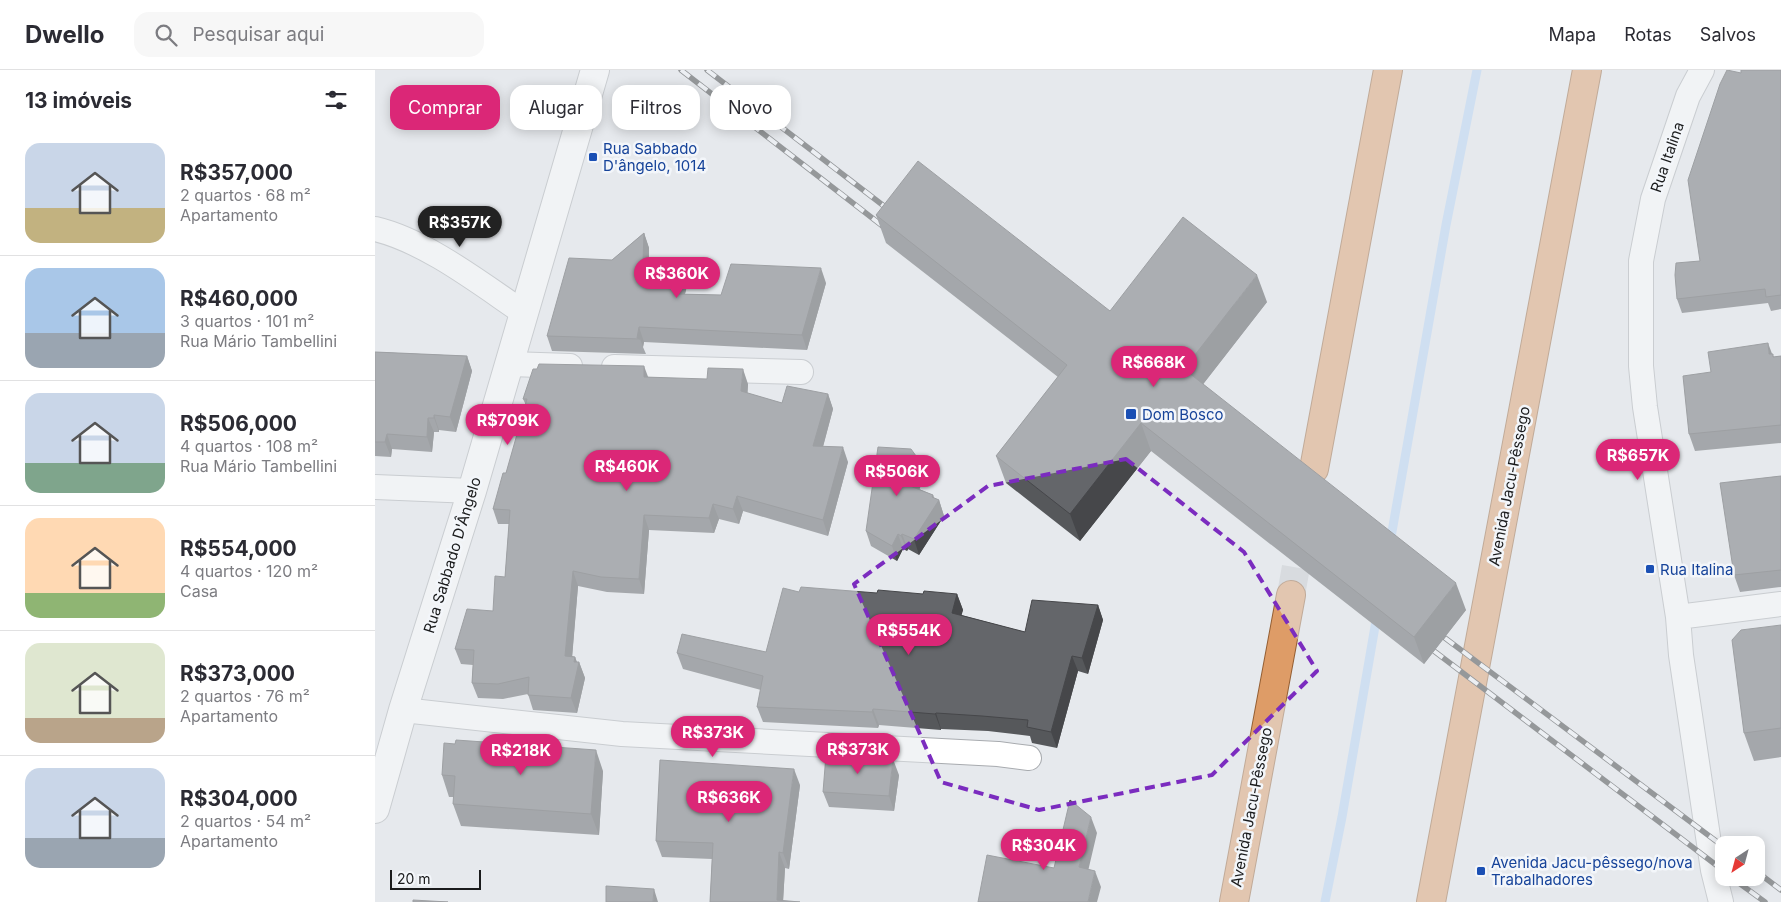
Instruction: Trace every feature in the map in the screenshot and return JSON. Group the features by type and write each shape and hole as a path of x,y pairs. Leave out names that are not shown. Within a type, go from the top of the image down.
{"highway":[{"path":"1314,469 1388,70"},
{"name":"Avenida Jacu-Pêssego","path":"1431,902 1587,70"},
{"name":"Avenida Jacu-Pêssego","path":"1234,902 1291,595"}],"street":[{"name":"Rua Sabbado D'Ângelo","path":"375,809 381,767 403,710 472,491 595,70"},
{"name":"Rua Italina","path":"1702,70 1688,96 1653,199 1641,261 1641,366 1645,407 1678,617 1681,655 1710,850 1721,902"},
{"path":"375,229 387,232 427,251 469,276 524,313"},
{"path":"510,364 801,372"},
{"path":"375,486 472,491"},
{"path":"1678,617 1781,604"},
{"path":"403,710 622,734 998,754 1029,758"}],"highlighted area":[{"path":"1126,459 1244,552 1317,671 1212,775 1039,810 941,782 854,584 988,486"}],"building":[{"path":"1727,70 1741,73 1741,70 1781,70 1781,295 1766,297 1765,289 1677,299 1676,263 1700,261 1688,180 1720,84"},
{"path":"918,161 1110,311 1183,217 1257,275 1184,369 1456,583 1414,637 1141,423 1070,514 996,456 1067,365 876,215"},
{"path":"644,233 643,261 683,262 676,294 721,295 731,264 821,268 802,335 639,327 637,338 640,339 547,336 569,258 612,260"},
{"path":"1768,343 1769,354 1773,354 1773,357 1781,356 1781,425 1689,434 1683,376 1711,372 1708,352"},
{"path":"375,352 467,356 450,417 434,415 434,418 428,418 427,437 387,434 385,442 375,442"},
{"path":"539,364 644,366 644,377 707,379 708,368 743,369 741,391 782,403 787,386 828,394 813,446 843,447 823,520 737,496 733,509 713,504 709,518 644,515 639,579 601,577 573,571 565,656 575,657 574,662 579,662 571,698 528,695 529,677 498,684 472,683 474,650 455,649 467,609 493,611 495,576 505,577 510,510 493,509 503,473 506,473 527,399 523,399 533,369 537,369"},
{"path":"878,447 911,449 919,460 910,486 933,495 932,497 939,500 914,539 898,534 892,546 866,531"},
{"path":"1781,476 1781,570 1734,575 1720,483"},
{"path":"801,587 877,593 878,590 923,594 924,591 957,594 952,613 1025,632 1032,600 1098,605 1082,658 1072,656 1051,732 1027,727 1028,720 982,716 873,709 872,712 757,707 763,676 677,653 682,634 766,652 783,588 799,592"},
{"path":"1781,625 1781,728 1744,733 1732,640 1741,630"},
{"path":"456,740 596,750 591,814 453,804 455,776 442,775 444,743 455,744"},
{"path":"826,755 893,759 889,796 823,792"},
{"path":"660,760 794,769 783,853 779,852 777,900 800,902 710,902 713,843 656,841"},
{"path":"1070,800 1091,817 1079,867 1095,871 1088,902 978,902 987,855 1054,868"},
{"path":"606,886 654,889 653,902 606,902"},
{"path":"413,900 448,902 413,902"}],"waterway":[{"path":"1390,543 1446,225 1477,70"},
{"path":"1325,902 1342,817 1377,615"}],"tunnel":[{"path":"1291,595 1303,527"}],"railway":[{"path":"681,70 889,231"},
{"path":"707,70 893,213"},
{"path":"1445,638 1715,840"},
{"path":"1434,651 1715,864"},
{"path":"1765,878 1781,890"},
{"path":"1743,886 1765,902"}],"place":[{"name":"Rua Sabbado D'ângelo, 1014","path":"593,157"},
{"name":"Dom Bosco","path":"1131,414"},
{"name":"Rua Italina","path":"1650,569"},
{"name":"Avenida Jacu-pêssego/nova Trabalhadores","path":"1481,871"}]}
